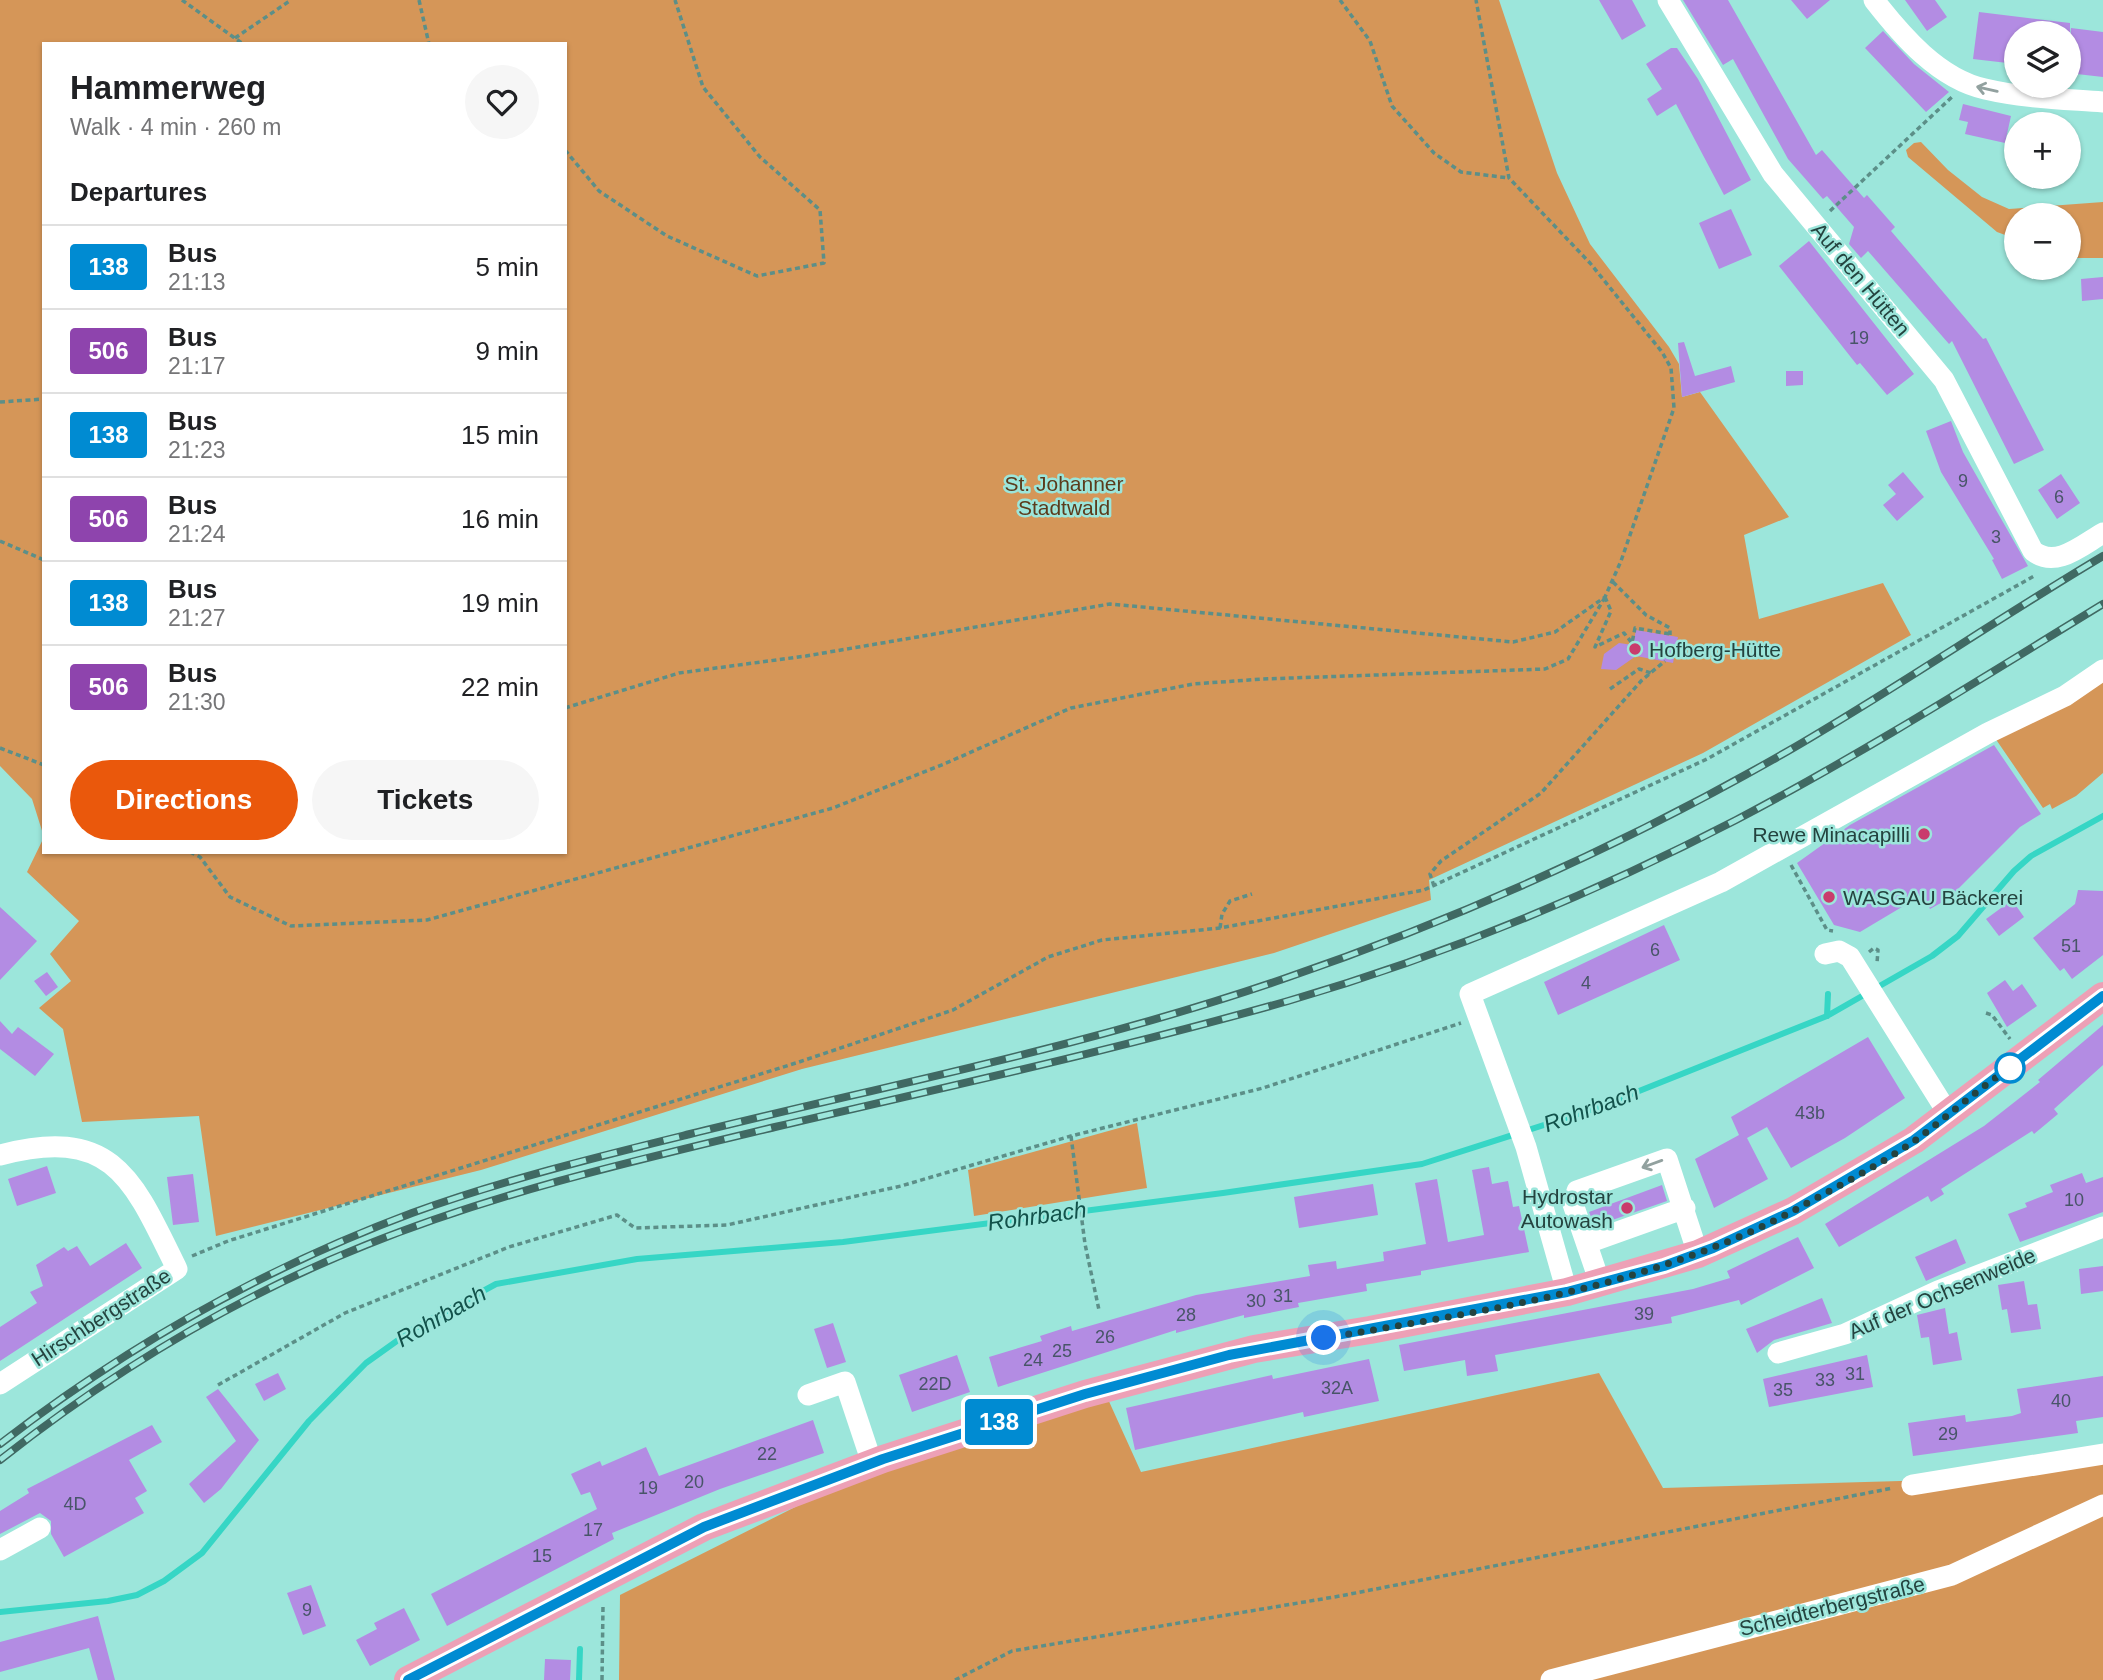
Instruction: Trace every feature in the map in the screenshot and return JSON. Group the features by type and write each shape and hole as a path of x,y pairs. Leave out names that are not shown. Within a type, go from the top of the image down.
{"main road":[{"path":"408,1680 742,1510 872,1463 1085,1394 1254,1349 1567,1292 1698,1254 1793,1211 1914,1140 2103,996"}],"street":[{"name":"Auf den Hütten","path":"1668,0 1773,174 1944,380 2034,551 2049,559"},
{"path":"1874,0 1899,30 1940,69 1966,83 2005,93 2103,102"},
{"path":"2049,559 2062,557 2103,533"},
{"path":"1567,1292 1526,1147 1470,994 1672,905 1988,733 2065,696 2103,670"},
{"path":"1825,954 1839,951 1850,957 1867,974 1879,1004 1949,1115"},
{"name":"Hirschbergstraße","path":"0,1155 38,1146 78,1148 110,1161 136,1191 177,1269 0,1384"},
{"path":"1600,1283 1573,1204 1577,1191 1667,1159 1698,1254"},
{"path":"1587,1243 1685,1208"},
{"name":"Auf der Ochsenweide","path":"1779,1353 1845,1334 1938,1291 2103,1227"},
{"path":"808,1395 845,1382 872,1463"},
{"path":"1912,1485 2103,1454"},
{"name":"Scheidterbergstraße","path":"1551,1680 1952,1575 2103,1505"},
{"path":"0,1550 40,1528"}],"path":[{"path":"182,0 240,42"},
{"path":"235,38 291,0"},
{"path":"418,0 428,42"},
{"path":"567,152 599,191 667,236 757,276 824,263 820,210 760,157 703,87 676,0"},
{"path":"1340,0 1370,41 1392,106 1434,153 1461,172 1509,178"},
{"path":"193,854 200,858 230,897 291,926 427,920 820,811 944,764 1071,708 1193,684 1545,669 1568,659 1613,582 1674,408 1671,368 1662,352 1597,272 1509,178 1476,0"},
{"path":"1815,224 1966,83"},
{"path":"0,402 42,399"},
{"path":"0,541 42,559"},
{"path":"177,1269 189,1258 228,1241 799,1062 953,1010 1048,957 1102,940 1220,928 1434,886 1707,759 2034,577 2049,559"},
{"path":"1605,597 1611,611 1595,647 1624,633 1632,643 1635,628 1670,635 1670,628 1646,615 1613,582"},
{"path":"567,707 680,673 819,653 1110,604 1513,642 1555,632 1605,597"},
{"path":"1434,886 1430,874 1441,861 1541,793 1665,661"},
{"path":"1610,689 1639,669 1651,673"},
{"path":"0,747 42,764"},
{"path":"1781,848 1827,930 1838,932"},
{"path":"1220,928 1222,914 1230,901 1252,894"},
{"path":"1862,944 1868,952 1867,974"},
{"path":"1868,952 1874,948 1878,950"},
{"path":"1986,1013 1992,1015 2023,1057"},
{"path":"218,1385 345,1313 509,1247 617,1216 635,1228 727,1225 901,1186 1071,1136 1263,1088 1478,1017"},
{"path":"1071,1136 1082,1220 1099,1310"},
{"path":"955,1680 1012,1651 1340,1596 1912,1485"},
{"path":"602,1680 604,1579"}],"green space":[{"name":"St. Johanner Stadtwald","path":"0,0 1499,0 1557,173 1590,244 1669,347 1679,364 1682,397 1700,392 1789,517 1744,535 1759,619 1883,583 1911,635 1703,753 1429,880 1431,900 1274,953 802,1069 481,1170 216,1236 199,1116 82,1122 63,1029 39,1008 71,981 50,954 79,921 27,872 42,841 42,854 567,854 567,42 42,42 42,831 32,799 0,766"},
{"path":"1921,142 1948,170 1982,197 2004,207 2004,235 1997,232 1908,157 1906,150 1914,143"},
{"path":"2103,202 2103,258 2081,258 2081,204"},
{"path":"2103,681 2103,773 2076,796 2052,809 2050,804 2043,808 1995,738"},
{"path":"1137,1123 1147,1188 974,1216 968,1170"},
{"path":"1599,1373 1663,1488 1935,1480 2103,1461 2103,1680 619,1680 620,1595 829,1490 1107,1397 1141,1472"}],"building":[{"path":"1599,0 1632,0 1646,26 1622,40"},
{"path":"1683,0 1728,0 1816,155 1822,150 1864,198 1867,195 1895,227 1891,231 1983,339 1986,338 2044,450 2014,464 1952,341 1949,344 1868,251 1861,258 1849,244 1854,227 1827,196 1823,199 1788,159 1733,59 1723,65"},
{"path":"1791,0 1830,0 1807,19"},
{"path":"1905,0 1935,0 1947,17 1927,31"},
{"path":"1979,12 2053,21 2004,21 2004,63 1973,59"},
{"path":"2081,29 2103,32 2103,77 2081,74"},
{"path":"1883,31 1914,64 1949,92 1926,112 1865,48"},
{"path":"1671,48 1677,48 1698,79 1751,180 1724,195 1676,104 1657,116 1647,99 1662,89 1646,64"},
{"path":"1963,104 2004,114 2004,143 1965,134 1968,122 1959,120"},
{"path":"1731,209 1752,255 1719,269 1699,223"},
{"path":"1809,241 1914,374 1887,395 1860,363 1857,365 1779,266"},
{"path":"2103,277 2103,299 2082,301 2081,279"},
{"path":"1684,342 1695,376 1731,366 1735,382 1682,397 1678,343"},
{"path":"1786,371 1803,371 1803,385 1786,386"},
{"path":"1951,421 1963,452 2028,566 2002,579 1992,560 1994,559 1941,472 1926,431"},
{"path":"1903,472 1924,497 1897,521 1883,505 1896,494 1888,485"},
{"path":"2061,474 2080,503 2057,519 2038,490"},
{"name":"Hofberg-Hütte","path":"1636,630 1678,637 1673,663 1636,656 1616,670 1601,669 1604,654 1619,643 1633,645"},
{"name":"Rewe Minacapilli","path":"1994,745 2041,814 2020,827 1948,899 1930,909 1922,895 1860,932 1834,925 1797,863 1850,825"},
{"path":"2078,890 2103,891 2103,955 2072,979 2064,968 2060,971 2033,938 2075,904"},
{"path":"2012,900 2024,917 1999,936 1986,919"},
{"path":"0,907 37,941 0,980"},
{"path":"1664,925 1680,960 1558,1015 1544,982"},
{"path":"47,972 58,987 46,996 34,981"},
{"path":"2005,980 2013,991 2022,984 2037,1006 2007,1027 1987,993"},
{"path":"0,1021 12,1034 18,1027 54,1054 35,1076 0,1049"},
{"path":"2103,1025 2103,1065 2054,1109 2058,1114 2034,1134 2032,1131 1941,1189 1944,1194 1931,1202 1928,1196 1839,1247 1825,1224 1984,1126 2040,1082 2038,1080"},
{"path":"1868,1037 1905,1098 1845,1138 1791,1168 1767,1127 1747,1138 1768,1179 1714,1208 1695,1159 1739,1135 1731,1117"},
{"path":"47,1166 56,1193 17,1206 8,1179"},
{"path":"1489,1167 1492,1184 1508,1181 1513,1207 1519,1206 1529,1252 1421,1271 1421,1275 1366,1284 1367,1291 1298,1303 1299,1307 1244,1318 1244,1315 1176,1333 1176,1330 998,1387 989,1357 1042,1341 1040,1336 1071,1326 1072,1331 1196,1295 1310,1276 1308,1265 1336,1261 1337,1269 1384,1261 1383,1252 1426,1244 1415,1183 1437,1179 1448,1242 1484,1235 1472,1170"},
{"path":"2082,1173 2086,1183 2103,1177 2103,1212 2020,1242 2008,1214 2027,1207 2025,1203 2053,1192 2050,1185"},
{"path":"193,1174 199,1222 173,1225 167,1177"},
{"path":"1373,1184 1378,1215 1299,1228 1294,1197"},
{"name":"Hydrostar Autowash","path":"1662,1185 1667,1201 1595,1226 1589,1212"},
{"path":"1798,1237 1814,1268 1741,1305 1739,1300 1671,1317 1672,1323 1495,1355 1498,1371 1467,1376 1465,1360 1404,1371 1399,1345 1693,1289 1730,1278 1727,1271"},
{"path":"1956,1239 1966,1263 1926,1281 1915,1257"},
{"path":"126,1243 142,1268 0,1361 0,1327 37,1303 30,1292 43,1286 36,1265 64,1247 68,1251 77,1246 90,1266"},
{"path":"2103,1266 2103,1291 2081,1294 2079,1269"},
{"path":"2024,1281 2028,1305 2037,1304 2041,1329 2011,1333 2007,1309 2002,1310 1998,1285"},
{"path":"1822,1298 1832,1323 1774,1340 1757,1353 1746,1329"},
{"path":"1945,1308 1949,1334 1957,1332 1962,1360 1933,1365 1929,1337 1921,1338 1917,1315"},
{"path":"833,1323 846,1362 827,1368 814,1329"},
{"path":"957,1355 970,1392 912,1412 899,1375"},
{"path":"1867,1355 1873,1387 1769,1407 1763,1379"},
{"path":"1369,1359 1379,1401 1304,1417 1303,1412 1135,1450 1126,1408 1272,1375 1273,1379"},
{"path":"278,1373 286,1389 264,1401 255,1384"},
{"path":"2103,1376 2103,1417 2076,1421 2078,1433 1913,1456 1908,1423 1965,1415 1966,1422 2012,1416 2021,1413 2017,1389"},
{"path":"218,1389 259,1440 221,1489 204,1503 189,1484 236,1441 206,1397"},
{"path":"813,1420 824,1453 720,1489 612,1533 614,1539 447,1626 431,1594 597,1509 590,1492 581,1495 571,1474 600,1461 602,1466 646,1447 659,1476"},
{"path":"152,1425 162,1442 129,1460 147,1491 135,1498 144,1513 64,1557 51,1534 51,1521 40,1513 0,1534 0,1511 29,1493 27,1489"},
{"path":"311,1585 326,1626 303,1635 287,1593"},
{"path":"404,1608 420,1640 370,1666 356,1640 377,1629 374,1623"},
{"path":"98,1616 115,1680 98,1680 89,1648 0,1672 0,1642"},
{"path":"545,1659 571,1660 570,1680 544,1680"}],"waterway":[{"name":"Rohrbach","path":"0,1612 108,1601 137,1595 164,1581 202,1553 309,1421 366,1363 415,1328 496,1284 637,1259 843,1242 1223,1193 1422,1164 1594,1109 1827,1016 1932,956 1958,936 2014,871 2031,856 2103,816"},
{"path":"1827,1016 1828,994"},
{"path":"579,1680 580,1649"}],"railway":[{"path":"0,1444 97,1374 197,1313 302,1259 412,1213 585,1160 1136,1025 1283,979 1478,905 1604,848 1728,785 1907,679 2103,556"},
{"path":"0,1460 130,1367 221,1313 317,1266 416,1226 517,1193 620,1165 1224,1019 1403,964 1517,921 1682,847 1783,795 2103,604"}],"bus line":[{"name":"138","path":"408,1680 704,1527 742,1510 883,1459 1085,1394 1229,1355 1567,1292 1664,1266 1713,1248 1793,1211 1880,1162 1965,1103 2103,996"}],"place":[{"name":"Hofberg-Hütte","path":"1635,649"},
{"name":"Rewe Minacapilli","path":"1924,834"},
{"name":"WASGAU Bäckerei","path":"1829,897"},
{"name":"Hydrostar Autowash","path":"1627,1208"}],"route":[{"path":"1324,1338 1567,1292 1698,1254 1793,1211 1880,1162 2010,1068"}]}
